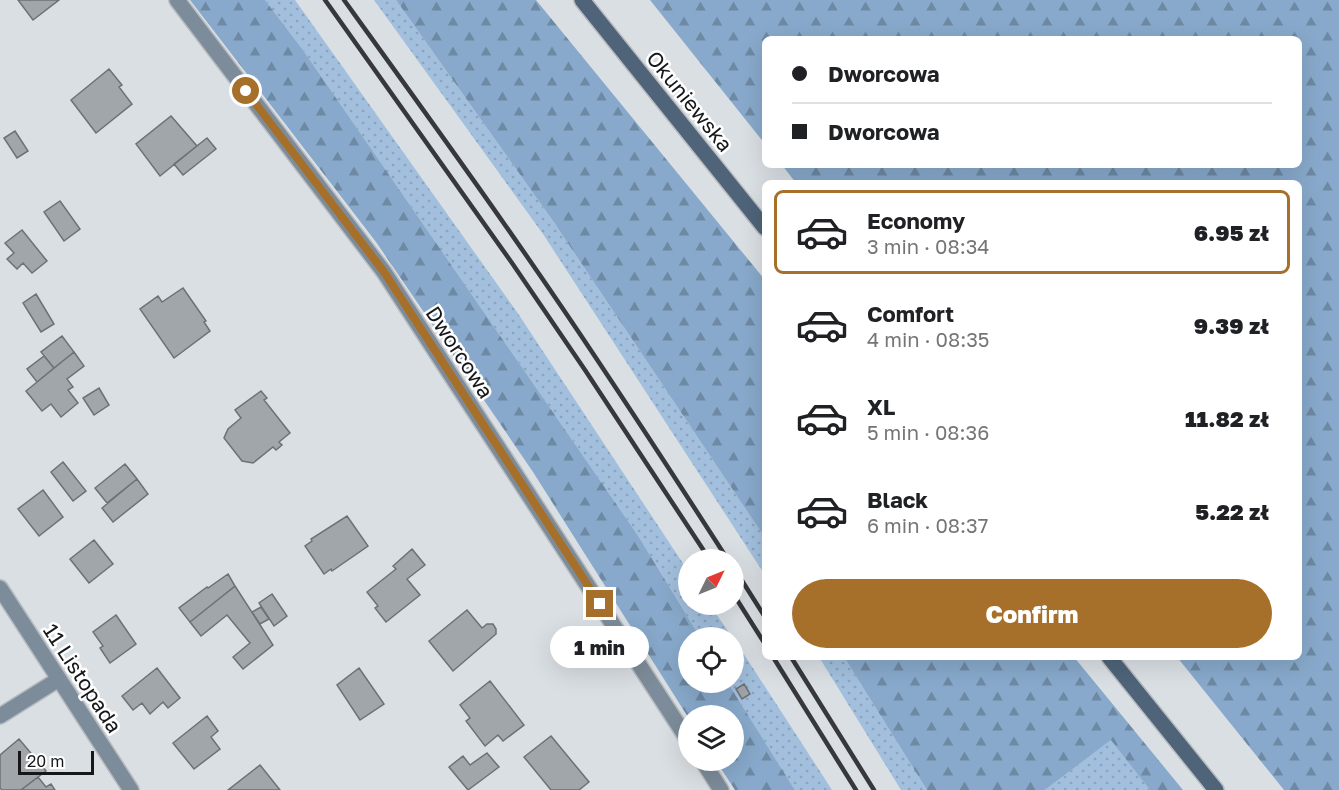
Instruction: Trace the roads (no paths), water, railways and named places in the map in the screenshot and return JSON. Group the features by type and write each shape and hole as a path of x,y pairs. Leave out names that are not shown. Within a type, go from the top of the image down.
{"main road":[{"name":"Okuniewska","path":"582,0 762,224"},
{"path":"1111,660 1216,790"}],"street":[{"name":"Dworcowa","path":"177,0 384,272 678,725"},
{"name":"11 Listopada","path":"0,588 131,790"},
{"path":"0,716 59,679"},
{"path":"709,771 721,790"}],"railway":[{"path":"325,0 512,263 703,549"},
{"path":"344,0 536,270 721,549"},
{"path":"744,584 762,612"},
{"path":"744,611 762,639"},
{"path":"775,660 856,790"},
{"path":"793,660 874,790"}]}
